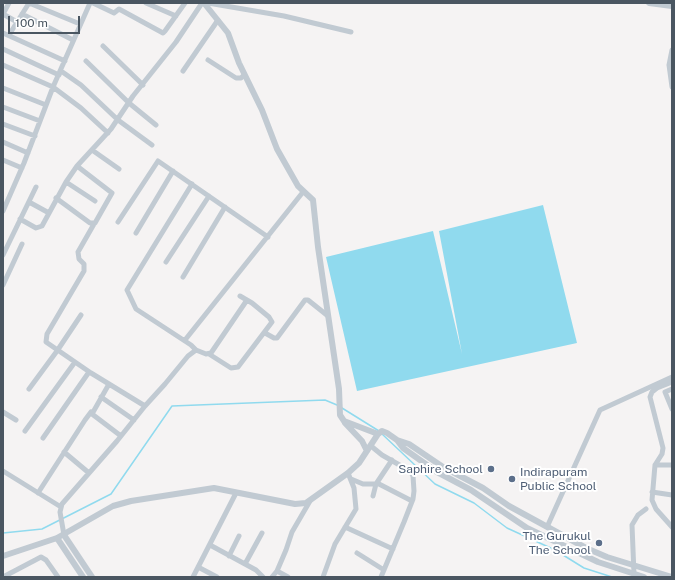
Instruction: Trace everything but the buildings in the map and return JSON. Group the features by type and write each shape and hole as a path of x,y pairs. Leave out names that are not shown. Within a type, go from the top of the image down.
{"street":[{"path":"9,3 3,14 17,22"},
{"path":"9,35 29,3 80,24"},
{"path":"3,211 89,3 114,13 119,9 162,33 185,3"},
{"path":"146,3 176,16"},
{"path":"20,219 40,228 56,198 77,166 108,133 176,42 203,3 228,33 244,75 262,110 278,149 303,192 313,200 317,241 340,405 339,412 344,421 369,449 405,467 413,476 414,491 412,501 381,577"},
{"path":"208,3 284,16 351,32"},
{"path":"649,3 672,6"},
{"path":"22,14 73,40"},
{"path":"183,71 218,20"},
{"path":"3,32 65,61"},
{"path":"103,46 143,85"},
{"path":"3,49 60,73 81,85 118,120 152,145"},
{"path":"672,50 669,65 672,87"},
{"path":"208,60 236,78 241,78 244,75"},
{"path":"86,61 129,103 156,125"},
{"path":"3,65 53,87 80,108 108,133"},
{"path":"3,88 46,104"},
{"path":"3,107 40,121"},
{"path":"3,124 34,136"},
{"path":"3,142 28,153"},
{"path":"92,150 120,169"},
{"path":"3,160 22,168"},
{"path":"118,222 158,161 268,237"},
{"path":"77,166 112,193 78,252 77,256 84,264 84,271 45,338 46,342 89,372 145,406"},
{"path":"136,233 173,172"},
{"path":"66,182 95,201"},
{"path":"192,184 127,290 136,309 185,340 196,350 209,354 231,368 236,368 265,333 272,322 271,319 240,296"},
{"path":"3,255 36,187"},
{"path":"185,340 303,192"},
{"path":"3,194 10,196"},
{"path":"166,262 209,196"},
{"path":"56,198 90,223 94,224"},
{"path":"29,202 49,213"},
{"path":"183,277 225,207"},
{"path":"3,285 22,244"},
{"path":"209,354 247,300"},
{"path":"265,333 277,338 305,300 308,300 328,316"},
{"path":"29,389 58,351 81,315"},
{"path":"83,577 61,534 60,509 89,473 122,436 145,406 166,384 188,356 196,350"},
{"path":"25,431 75,362"},
{"path":"43,438 89,372"},
{"path":"547,527 600,410 672,377"},
{"path":"672,382 657,388 652,392 650,397 663,448 662,454 655,465 652,492 654,506 672,527"},
{"path":"38,492 109,384"},
{"path":"672,389 666,392 672,409"},
{"path":"101,397 134,420"},
{"path":"3,412 16,420"},
{"path":"91,412 93,416 122,436"},
{"path":"344,421 380,432 409,444 443,467 478,485 509,506 586,548 672,577"},
{"path":"3,556 61,534 122,502 206,489 221,489 295,504 310,501 349,476 380,432"},
{"path":"397,440 403,448 425,464 471,490 528,528 598,562 644,577"},
{"path":"64,452 89,473"},
{"path":"373,496 377,484 392,460"},
{"path":"655,465 672,465"},
{"path":"3,471 38,492 60,509"},
{"path":"349,476 363,484 377,484 412,501"},
{"path":"323,577 335,544 353,514 356,505 349,476"},
{"path":"652,492 671,494"},
{"path":"192,577 236,493"},
{"path":"272,577 277,571 292,532 310,501"},
{"path":"634,574 632,525 638,515 646,509"},
{"path":"345,527 393,549"},
{"path":"245,564 262,533"},
{"path":"61,534 92,577"},
{"path":"229,556 239,536"},
{"path":"210,545 245,564 264,577"},
{"path":"357,553 384,570"},
{"path":"3,577 41,557 46,560 55,576"},
{"path":"198,567 217,577"},
{"path":"277,571 288,577"}],"water":[{"path":"543,205 577,343 357,391 326,257 433,231 462,354 439,231"}],"waterway":[{"path":"3,533 42,529 111,494 172,406 325,400 337,405"},
{"path":"342,408 379,431"},
{"path":"382,434 435,484 474,503 507,528 555,550 584,568 612,577"}],"place":[{"name":"Saphire School","path":"491,469"},
{"name":"Indirapuram Public School","path":"512,479"},
{"name":"The Gurukul The School","path":"599,543"}]}
